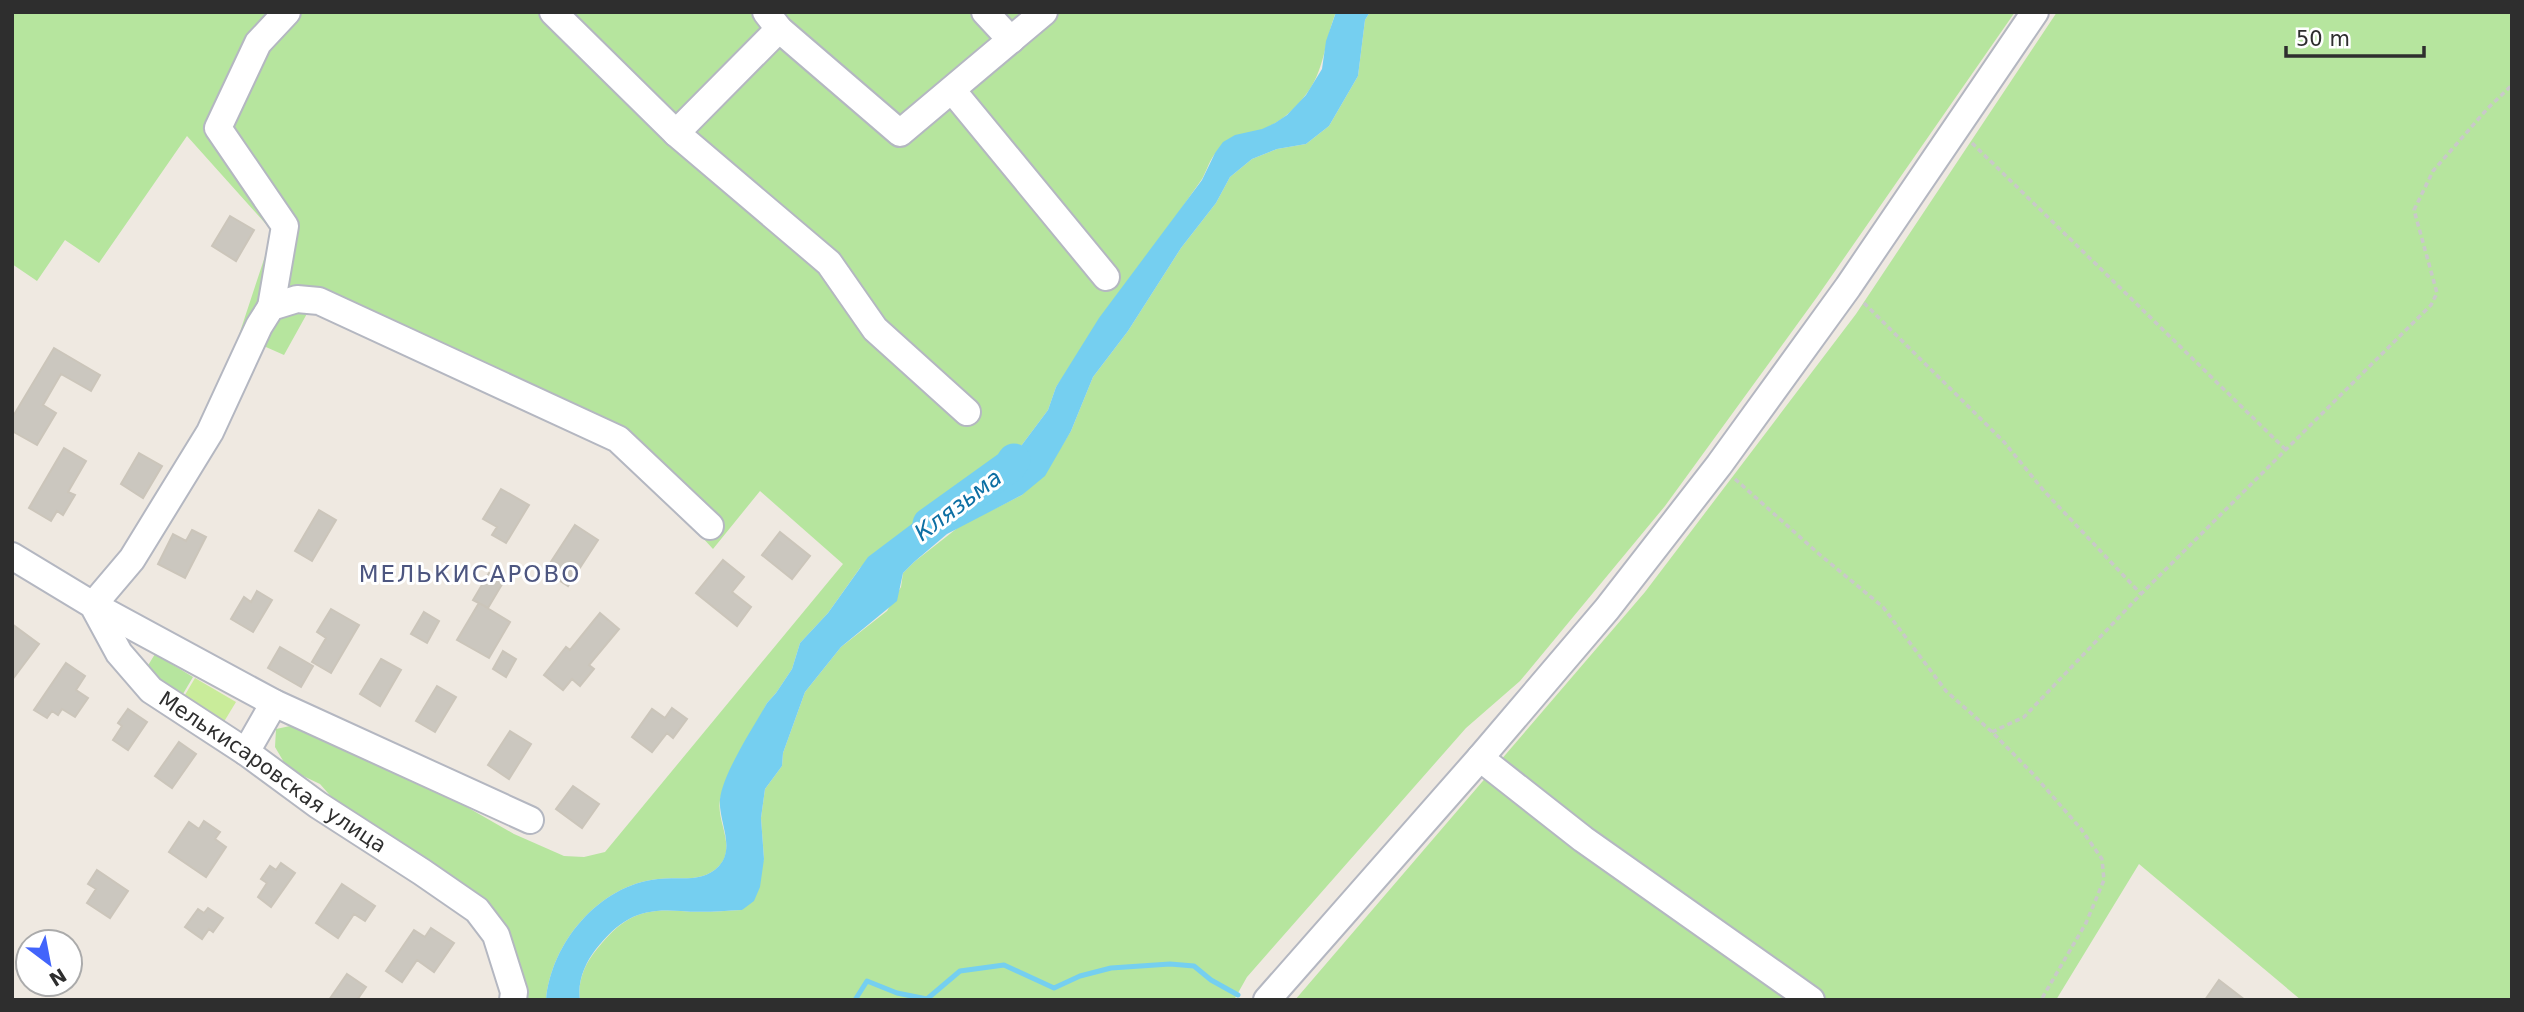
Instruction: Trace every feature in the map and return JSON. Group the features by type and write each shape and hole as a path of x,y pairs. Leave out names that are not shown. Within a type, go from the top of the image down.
{"street":[{"path":"93,604 132,559 210,432 259,326 271,307 285,226 218,128 258,43 287,12"},
{"path":"553,12 676,133 829,264 875,329 967,412"},
{"path":"985,12 1011,40"},
{"path":"676,133 772,21 900,134 1045,12"},
{"path":"1267,1000 1607,609 1719,465 1848,287 2035,12"},
{"path":"952,90 1106,277"},
{"path":"271,307 297,299 319,301 618,439 710,526"},
{"path":"12,556 93,604 274,703 530,820"},
{"name":"Мелькисаровская улица","path":"93,604 119,653 151,690 477,910 496,935 514,992 513,1000"},
{"path":"246,752 274,703"},
{"path":"1480,758 1593,846 1811,1000"}],"path":[{"path":"1993,732 2024,717 2141,594 2431,305 2437,293 2414,210 2433,171 2487,108 2512,85"},
{"path":"1957,128 2286,450"},
{"path":"1848,287 2004,442 2044,491 2141,594"},
{"path":"1719,465 1883,607 1946,691 1993,732 2035,776 2081,829 2102,859 2104,880 2086,923 2042,1000"}],"green space":[{"path":"12,12 1336,12 1320,67 1304,97 1279,121 1229,143 1214,155 1202,179 1056,387 1048,410 1015,454 976,492 937,507 860,568 828,613 800,643 792,669 767,703 721,796 726,851 719,866 698,877 658,879 616,892 582,920 568,938 557,958 546,1000 523,1000 500,923 335,801 320,784 285,764 275,747 276,729 295,725 418,779 514,834 564,856 584,857 605,852 843,564 760,491 713,549 654,485 590,431 309,310 284,355 239,335 273,232 187,136 99,263 65,240 37,281 12,264"},
{"path":"1370,12 2015,12 1817,297 1665,506 1520,681 1466,728 1247,977 1234,1000 580,1000 581,980 589,960 615,929 633,917 667,910 742,910 764,859 761,818 765,789 782,766 783,753 805,692 841,647 887,611 901,587 903,573 914,562 960,526 1022,495 1058,452 1071,431 1093,377 1128,331 1181,248 1216,203 1230,177 1252,159 1277,149 1306,144 1329,126 1358,76 1365,20"},
{"path":"2057,12 2512,12 2512,1000 2301,1000 2139,864 2056,1000 1295,1000 1645,592 1856,314"},
{"path":"155,654 193,677 180,699 144,672"},
{"path":"195,678 236,702 222,725 182,700"}],"water":[{"path":"1336,12 1370,12 1365,20 1358,76 1329,126 1306,144 1277,149 1252,159 1230,177 1216,203 1181,248 1128,331 1093,377 1071,431 1045,476 1022,495 947,534 914,562 903,573 897,601 841,647 805,692 783,753 782,766 765,789 761,818 764,859 760,887 754,901 742,910 667,910 633,917 605,938 592,954 581,980 580,1000 546,1000 557,958 568,938 598,905 616,892 636,884 658,879 698,877 719,866 726,851 720,807 722,788 732,764 767,703 792,669 800,643 828,613 868,557 925,514 976,492 1015,454 1048,410 1056,387 1099,318 1202,180 1223,142 1235,135 1275,123 1287,115 1306,95 1322,69 1326,41"}],"building":[{"path":"230,216 254,230 236,261 212,246"},
{"path":"54,348 100,375 91,391 61,374 43,405 56,413 37,445 12,431 12,418"},
{"path":"64,448 86,461 68,492 75,495 63,515 57,511 51,521 29,508"},
{"path":"139,453 162,466 143,498 121,484"},
{"path":"501,489 529,505 506,543 492,535 497,527 483,519"},
{"path":"319,510 336,520 312,561 295,551"},
{"path":"575,525 598,540 568,586 545,571"},
{"path":"192,530 206,537 185,578 158,564 173,534 186,541"},
{"path":"780,532 810,556 792,579 762,555"},
{"path":"723,560 744,577 732,592 751,607 737,626 696,593"},
{"path":"489,573 504,581 488,608 473,600"},
{"path":"257,591 272,600 253,632 231,619 244,597 251,602"},
{"path":"479,603 510,622 489,658 457,640"},
{"path":"331,609 359,625 331,673 312,662 326,638 317,632"},
{"path":"424,612 439,621 427,643 411,634"},
{"path":"600,613 619,629 589,665 594,669 580,686 572,679 563,690 544,675 566,647 570,650"},
{"path":"12,624 39,644 12,680"},
{"path":"280,647 313,666 301,687 268,668"},
{"path":"503,651 516,659 506,677 493,669"},
{"path":"381,659 401,670 380,706 360,694"},
{"path":"66,663 85,676 76,690 88,698 75,717 62,709 58,715 52,711 47,718 34,710"},
{"path":"437,686 456,697 435,732 416,721"},
{"path":"672,708 687,719 673,738 667,733 652,752 632,737 652,709 665,718"},
{"path":"128,709 147,722 128,750 113,740 122,726 118,723"},
{"path":"510,731 531,744 509,779 488,765"},
{"path":"179,742 196,754 172,788 155,776"},
{"path":"573,786 599,804 582,828 556,809"},
{"path":"204,821 220,832 215,839 226,847 206,877 169,852 189,822 199,829"},
{"path":"281,863 295,873 271,907 258,897 267,883 261,879 270,866 276,870"},
{"path":"97,870 128,891 110,918 87,903 96,889 88,884"},
{"path":"342,884 375,906 365,921 354,914 338,938 316,923"},
{"path":"208,908 223,918 213,932 209,929 202,939 185,927 198,909 204,913"},
{"path":"431,928 454,943 434,972 417,960 402,982 386,971 414,930 425,937"},
{"path":"347,974 366,987 357,1000 329,1000"},
{"path":"2219,980 2245,1000 2205,1000"}],"waterway":[{"name":"Клязьма","path":"929,524 1010,466 1014,460"},
{"path":"855,1000 867,981 897,993 927,999 960,971 1004,965 1054,988 1080,976 1111,968 1170,964 1194,966 1211,980 1238,995"}],"district":[{"name":"МЕЛЬКИСАРОВО","path":"470,574"}]}
